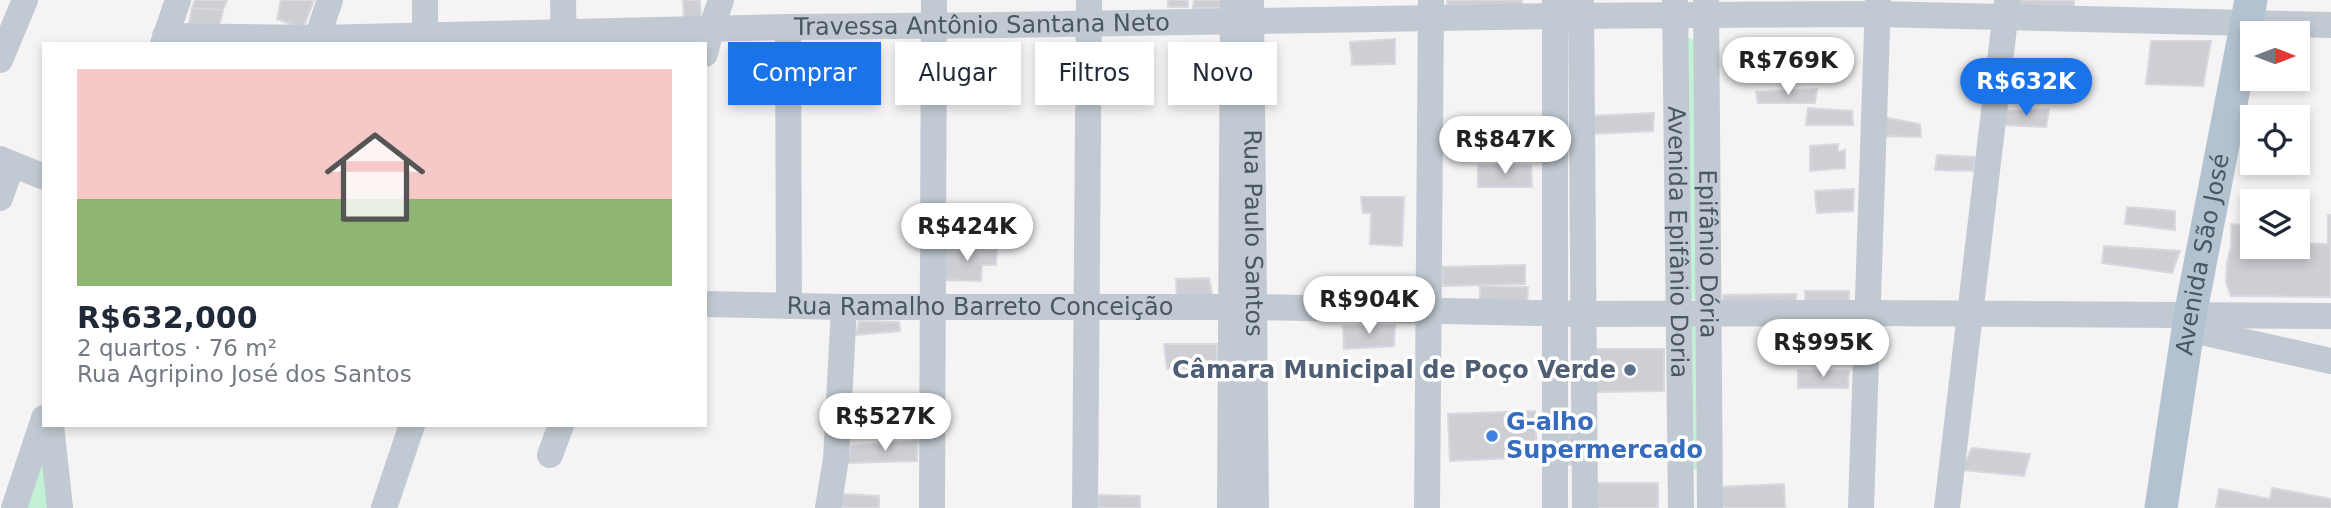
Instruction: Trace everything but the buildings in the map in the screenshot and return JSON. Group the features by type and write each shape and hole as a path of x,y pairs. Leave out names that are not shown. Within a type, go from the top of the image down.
{"main road":[{"name":"Avenida São José","path":"2161,508 2189,322 2249,11"}],"street":[{"path":"0,60 25,0"},
{"path":"164,40 178,0"},
{"path":"316,41 330,0"},
{"path":"425,0 425,35"},
{"path":"564,0 564,38"},
{"path":"708,41 721,0"},
{"path":"932,508 934,0"},
{"path":"1861,508 1877,7"},
{"name":"Travessa Antônio Santana Neto","path":"164,40 316,41 425,35 708,41 788,27 934,26 1088,12 1568,8 1877,7 2249,11 2331,25"},
{"path":"1555,508 1554,313 1568,8"},
{"path":"1568,8 1583,314 1585,508"},
{"name":"Avenida Epifânio Doria","path":"1675,8 1681,508"},
{"name":"Epifânio Dória","path":"1706,8 1710,508"},
{"path":"1427,508 1430,9"},
{"path":"1947,508 2007,9"},
{"name":"Rua Paulo Santos","path":"1242,11 1243,307 1256,508"},
{"path":"1085,508 1088,12"},
{"path":"788,27 789,306"},
{"path":"0,198 6,162 42,176"},
{"name":"Rua Ramalho Barreto Conceição","path":"707,304 932,308 1243,307 1583,314 1970,313 2189,322"},
{"path":"828,508 836,459 844,307"},
{"name":"Rua Paulo Santos","path":"1230,508 1243,307"},
{"path":"2189,322 2331,316"},
{"path":"2189,322 2331,361"},
{"path":"14,508 42,424"},
{"path":"51,427 60,508"},
{"path":"384,508 411,427"},
{"path":"550,455 560,427"},
{"path":"1680,474 1710,474"},
{"path":"1555,477 1586,476"}],"green space":[{"path":"1690,38 1695,41 1699,299 1687,299 1684,40"},
{"path":"1696,320 1700,468 1694,470 1690,468 1685,333"},
{"path":"42,439 48,508 20,508"}],"place":[{"name":"Câmara Municipal de Poço Verde","path":"1630,370"},
{"name":"G-alho Supermercado","path":"1492,436"}]}
